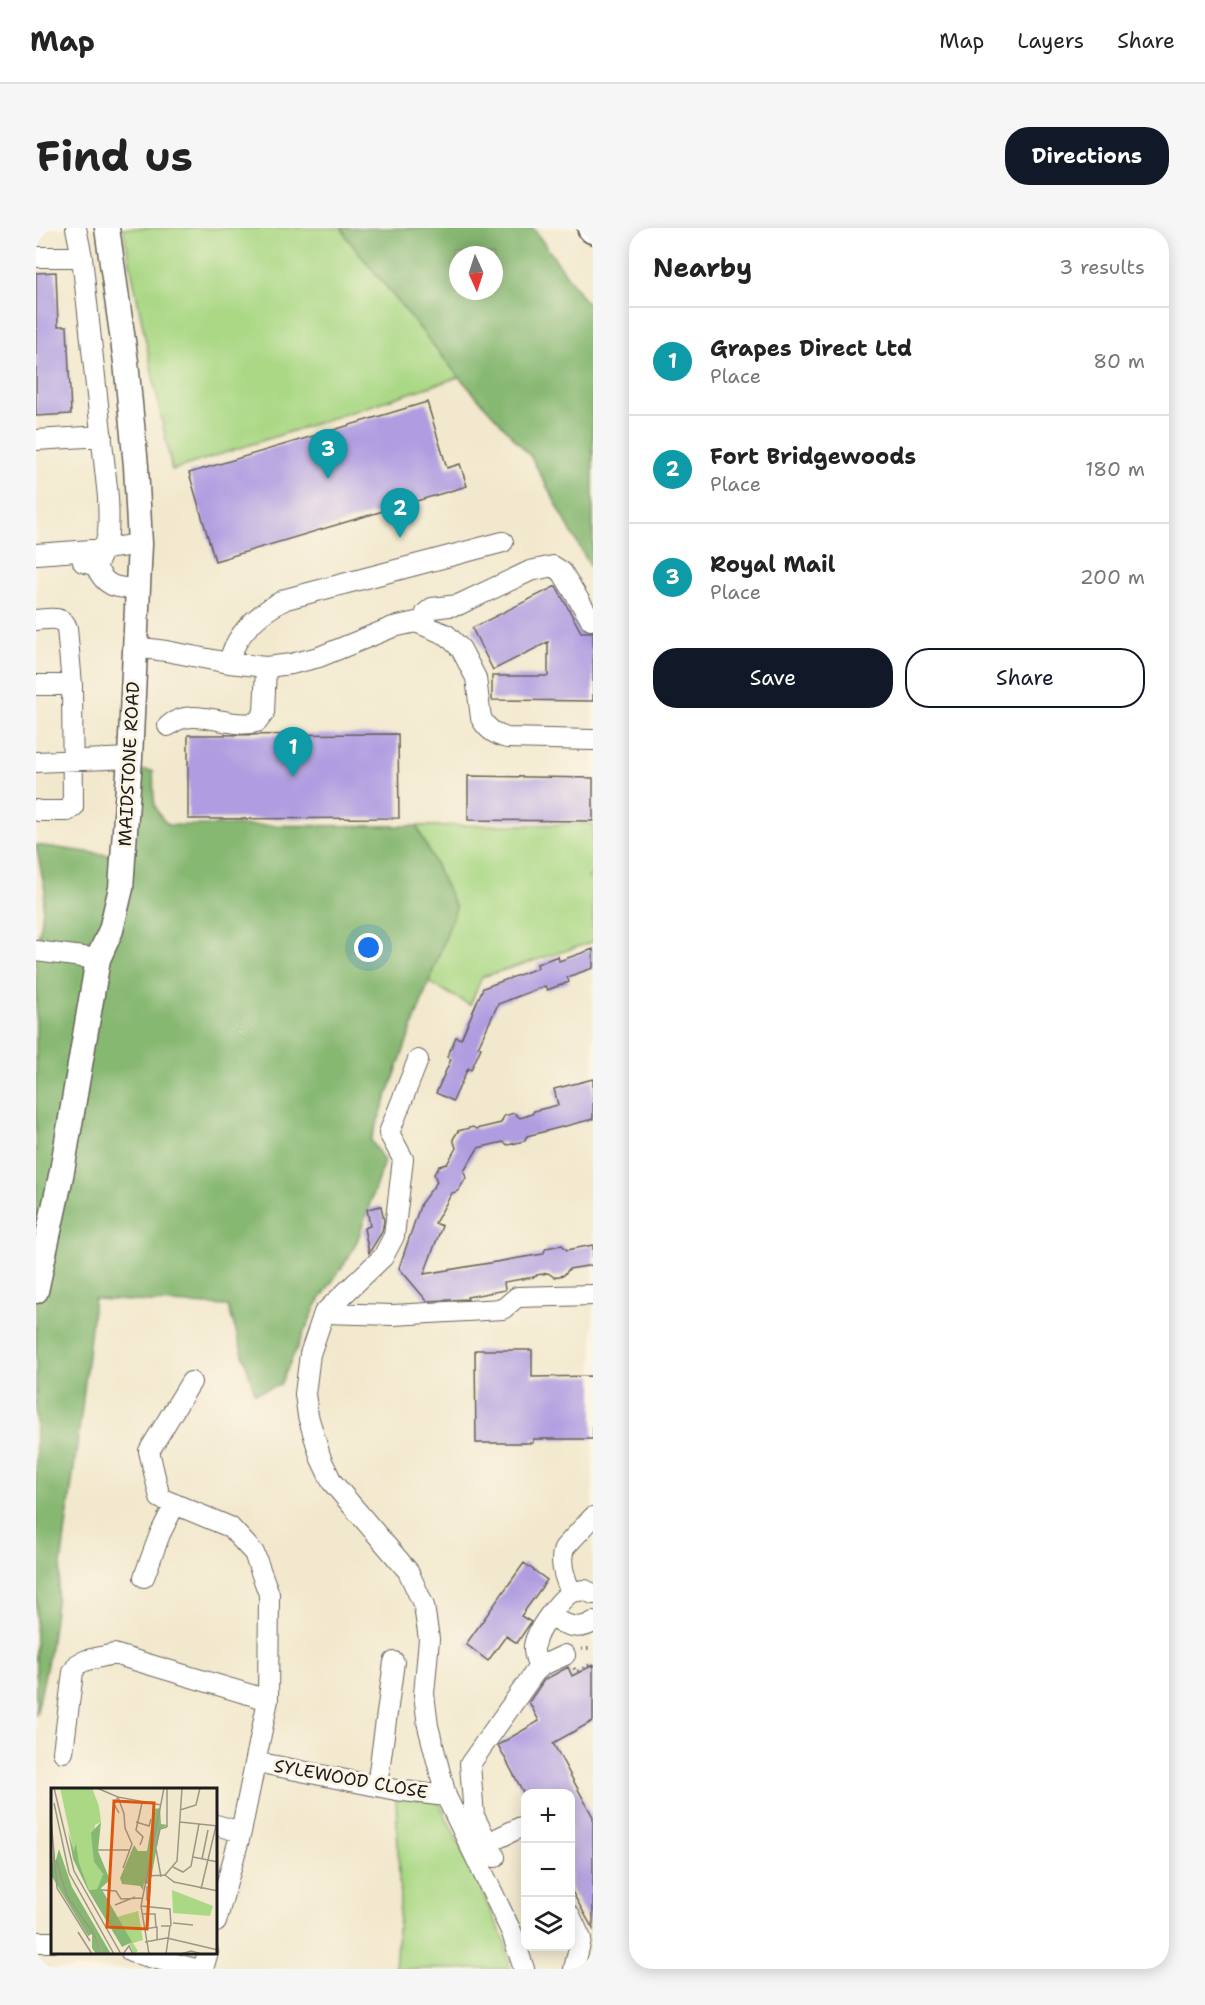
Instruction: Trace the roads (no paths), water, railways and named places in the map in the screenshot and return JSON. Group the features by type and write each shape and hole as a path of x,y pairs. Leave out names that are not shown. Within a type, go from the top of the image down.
{"main road":[{"name":"MAIDSTONE ROAD","path":"36,1291 62,1171 98,959 111,930 121,888 130,758 140,544 136,466 126,362 107,228"}],"street":[{"path":"76,228 102,436 109,534 100,557 100,576 112,586 138,589"},
{"path":"36,257 81,257"},
{"path":"36,440 102,436"},
{"path":"229,663 236,642 245,629 271,607 286,599 503,542"},
{"path":"42,553 100,557 140,544"},
{"path":"422,624 426,613 432,608 458,605 530,571 550,566 562,572 591,620"},
{"path":"36,620 60,619 66,623 72,685 74,760 73,807 68,811 39,812 36,810"},
{"path":"135,647 266,667 319,657 403,624 422,624 447,635 461,649 475,674 481,718 496,734 507,738 593,740"},
{"path":"168,726 178,720 192,718 213,718 236,723 257,722 264,713 266,667"},
{"path":"36,685 72,685"},
{"path":"36,762 130,758"},
{"path":"36,951 98,959"},
{"path":"418,1060 389,1133 403,1159 394,1236 383,1257 324,1313 310,1354 305,1394 308,1416 321,1459 332,1482 408,1571 424,1606 429,1639 424,1694 428,1726 446,1796 512,1933 524,1969"},
{"path":"324,1313 393,1315 503,1309 517,1297 593,1295"},
{"path":"191,1382 149,1451 160,1498 230,1527 254,1553 269,1594 268,1700 241,1832 218,1915"},
{"path":"144,1577 160,1534 175,1503"},
{"path":"571,1592 566,1581 562,1553 593,1517"},
{"path":"539,1668 534,1654 537,1633 571,1592 585,1590 593,1594"},
{"path":"549,1617 578,1628 593,1622"},
{"path":"63,1752 73,1672 78,1664 87,1660 114,1654 268,1700"},
{"path":"521,1824 492,1850 474,1816 470,1764 535,1672 566,1654"},
{"path":"377,1786 394,1662"},
{"name":"SYLEWOOD CLOSE","path":"256,1762 377,1786 446,1796"},
{"path":"218,1826 241,1832"},
{"path":"573,1969 581,1939 575,1926"},
{"path":"136,1954 195,1969"},
{"path":"203,1969 208,1954"}],"place":[{"name":"Royal Mail","path":"328,479"},
{"name":"Fort Bridgewoods","path":"400,538"},
{"name":"Grapes Direct Ltd","path":"293,777"}]}
